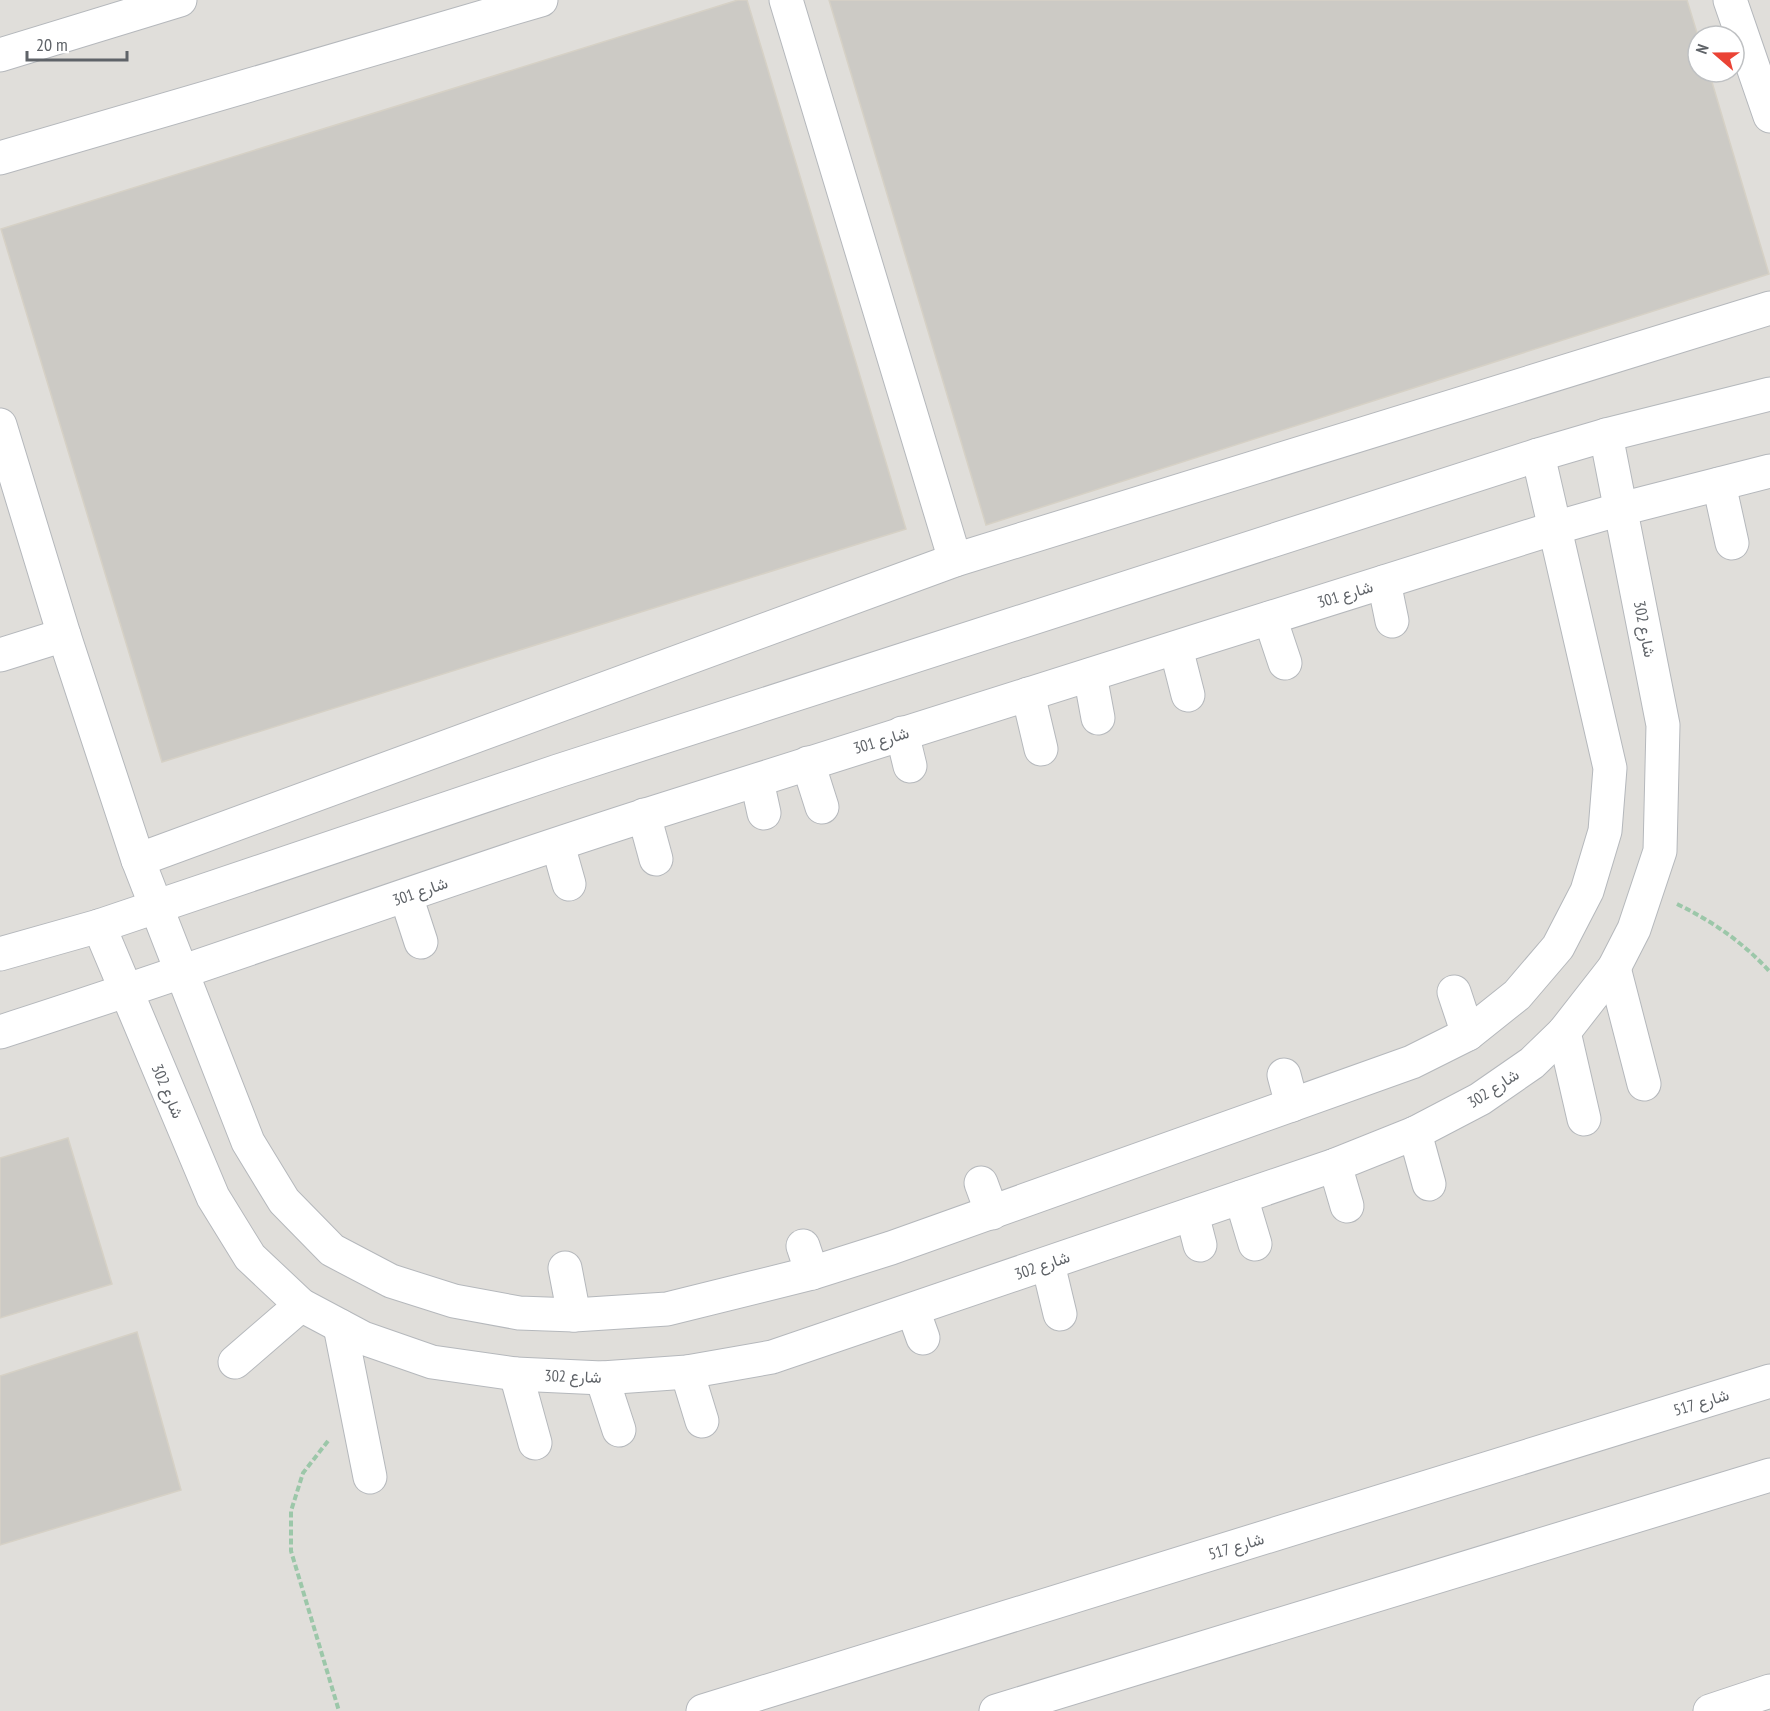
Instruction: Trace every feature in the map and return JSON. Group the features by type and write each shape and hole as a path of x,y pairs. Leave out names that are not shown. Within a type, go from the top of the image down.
{"street":[{"path":"0,55 180,0"},
{"path":"0,158 541,0"},
{"path":"786,0 955,560"},
{"path":"1730,0 1770,116"},
{"path":"138,860 955,560 1770,308"},
{"path":"0,954 99,926 569,768 1538,455 1606,435 1770,394"},
{"path":"0,425 64,635 155,907 248,1142 284,1201 332,1250 391,1281 454,1301 519,1313 574,1315 667,1309 719,1283 807,1259 871,1245 986,1198 1246,1110 1288,1090 1412,1062 1468,1034 1517,995 1558,947 1587,891 1605,831 1610,768 1538,455"},
{"name":"شارع 302","path":"99,926 213,1197 250,1257 301,1305 363,1338 432,1362 516,1374 602,1378 687,1372 772,1357 811,1354 918,1324 1048,1263 1335,1165 1415,1133 1480,1099 1532,1063 1564,1032 1614,968 1634,929 1660,851 1663,725 1606,435"},
{"name":"شارع 301","path":"0,1032 181,974 644,815 808,763 1555,528 1770,471"},
{"path":"1719,484 1732,543"},
{"path":"1384,582 1392,621"},
{"path":"1270,618 1285,663"},
{"path":"0,655 64,635"},
{"path":"1176,648 1188,695"},
{"path":"1090,675 1098,718"},
{"path":"1028,694 1041,749"},
{"path":"902,734 910,766"},
{"path":"808,763 822,807"},
{"path":"757,781 764,813"},
{"path":"644,815 656,859"},
{"path":"558,844 568,884"},
{"path":"406,896 421,942"},
{"path":"1614,968 1644,1084"},
{"path":"1454,992 1468,1034"},
{"path":"1564,1032 1584,1119"},
{"path":"1415,1133 1429,1184"},
{"path":"1335,1165 1347,1206"},
{"path":"1241,1197 1255,1244"},
{"path":"1192,1214 1200,1245"},
{"path":"1048,1263 1060,1314"},
{"path":"566,1268 574,1315"},
{"path":"235,1362 301,1305"},
{"path":"340,1326 370,1477"},
{"path":"687,1372 702,1421"},
{"path":"516,1374 535,1443"},
{"path":"602,1378 619,1430"},
{"name":"شارع 517","path":"703,1711 1770,1381"},
{"path":"996,1711 1770,1475"},
{"path":"1710,1711 1770,1691"}],"path":[{"path":"1648,891 1705,918 1756,956 1770,972"},
{"path":"339,1711 291,1551 291,1511 303,1473 327,1441 359,1418"}],"shaded area":[{"path":"0,0 1770,0 1770,1711 0,1711"}],"building":[{"path":"738,0 747,0 906,529 162,762 1,229"},
{"path":"829,0 1687,0 1694,24 1686,24 1686,84 1713,84 1769,274 986,525"},
{"path":"68,1138 112,1284 0,1318 0,1158"},
{"path":"137,1332 181,1490 0,1545 0,1376"}]}
